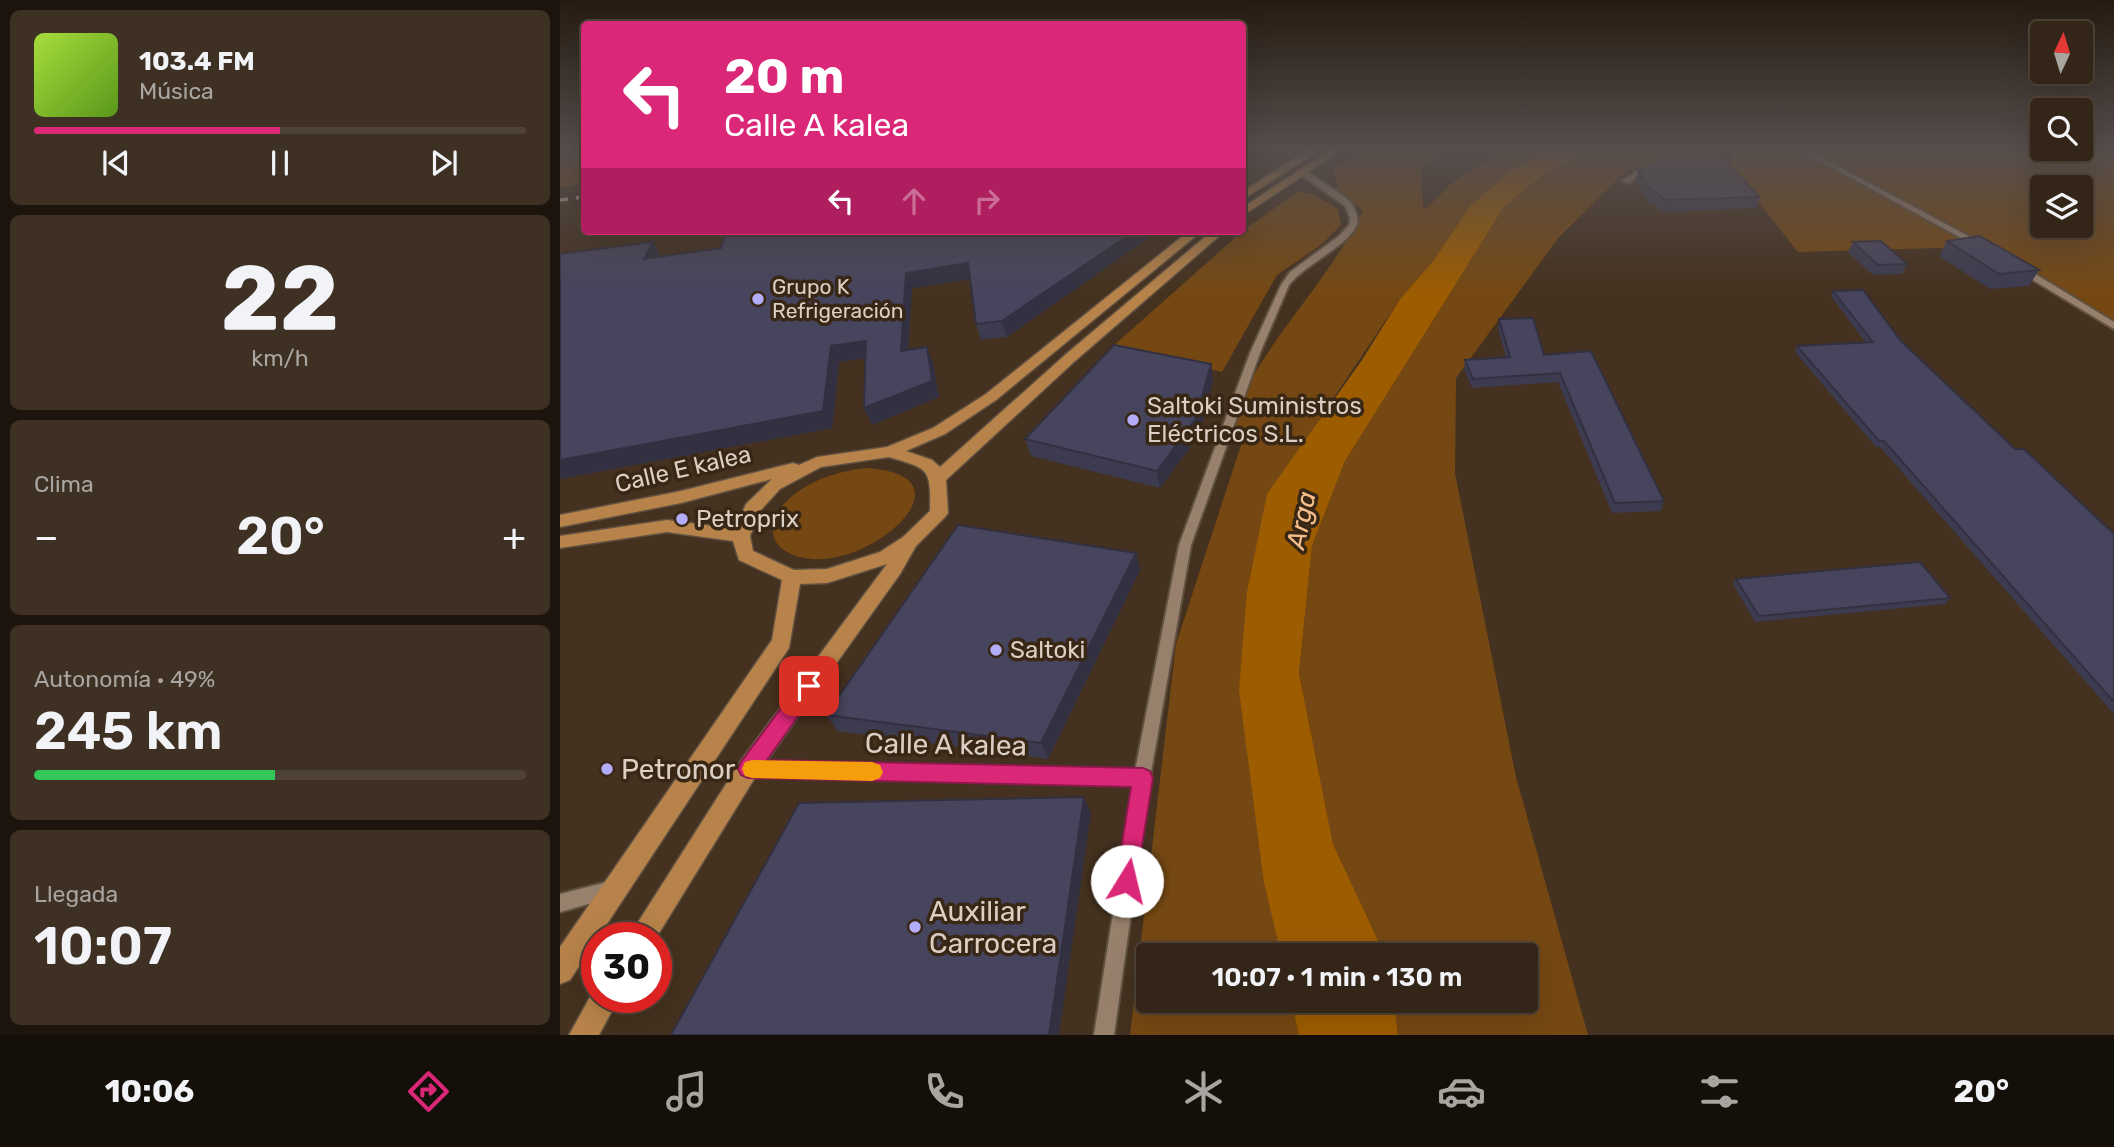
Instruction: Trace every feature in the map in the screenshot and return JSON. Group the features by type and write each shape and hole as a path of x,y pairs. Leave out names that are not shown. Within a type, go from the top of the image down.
{"main road":[{"path":"1246,210 1268,196"},
{"path":"890,452 933,466 940,476 939,513 909,541 886,557 827,576 792,577 746,555 741,536 752,508 774,485 817,462 890,452 939,431 990,397 1191,235"},
{"path":"940,476 1070,358 1215,235"},
{"name":"Calle E kalea","path":"560,521 681,497 817,462"},
{"name":"Calle E kalea","path":"560,542 667,526 741,536"},
{"path":"651,922 748,769 893,569 909,541"},
{"path":"560,970 611,890 782,642 792,577"},
{"path":"583,1035 596,1013"}],"street":[{"path":"1104,1035 1143,778 1185,545 1273,309 1293,274 1342,238 1353,225 1354,218 1348,205 1336,196"},
{"path":"1889,196 1995,253"},
{"path":"2006,260 2114,326"},
{"name":"Calle A kalea","path":"748,769 1143,778"},
{"path":"560,903 611,890"}],"shaded area":[{"path":"1292,196 1317,196 1338,209 1341,225 1322,244 1277,275 1222,372 1112,347 1238,235 1246,235 1246,228"},
{"path":"1344,196 1422,196 1423,207 1426,209 1439,196 1491,196 1400,299 1320,418 1264,883 1278,943 1141,943 1176,644 1245,433 1226,432 1254,374 1347,239 1363,211"},
{"path":"1517,196 1600,196 1559,237 1456,378 1455,473 1516,777 1588,1035 1398,1035 1395,1013 1538,1013 1538,943 1379,943 1333,844 1299,673 1312,546 1345,461 1504,207"},
{"path":"1754,196 2030,196 2030,238 2093,238 2093,196 2114,196 2114,326 1972,247 1798,252"},
{"path":"865,468 897,474 912,485 914,501 905,518 887,534 864,548 838,557 813,559 796,556 776,542 773,532 779,511 800,490 823,478"},
{"path":"1136,984 1136,1013 1294,1013 1299,1035 1130,1035"}],"water":[{"name":"Arga","path":"1481,196 1517,196 1504,207 1345,461 1312,546 1299,673 1333,844 1379,943 1278,943 1264,883 1239,690 1247,592 1267,494 1362,360 1400,299 1434,260 1471,205"},
{"path":"1294,1013 1395,1013 1398,1035 1299,1035"}],"building":[{"path":"1661,196 1760,197 1664,200"},
{"path":"725,235 1129,235 1002,321 976,324 968,263 906,273 901,351 927,347 932,381 864,408 866,341 831,346 823,411 560,460 560,254 653,242 644,259 721,248"},
{"path":"1980,236 2039,270 1999,274 1947,241"},
{"path":"1881,241 1907,264 1878,265 1853,242"},
{"path":"1863,290 1901,341 2015,449 2024,449 2114,534 2114,702 1797,346 1873,342 1833,291"},
{"path":"1533,318 1544,355 1591,351 1664,501 1615,503 1560,373 1473,379 1465,360 1510,357 1499,319"},
{"name":"Saltoki Suministros Eléctricos S.L.","path":"1114,345 1211,364 1196,418 1157,471 1025,439"},
{"name":"Saltoki","path":"958,525 1136,553 1041,743 826,715"},
{"path":"1920,562 1950,598 1759,616 1736,579"},
{"name":"Auxiliar Carrocera","path":"1084,797 1049,1035 671,1035 799,803"}],"railway":[{"path":"560,200 581,197"}],"slow traffic":[{"path":"752,769 872,772"}],"place":[{"name":"Grupo K Refrigeración","path":"758,299"},
{"name":"Saltoki Suministros Eléctricos S.L.","path":"1133,420"},
{"name":"Petroprix","path":"682,519"},
{"name":"Saltoki","path":"996,650"},
{"name":"Petronor","path":"607,769"},
{"name":"Auxiliar Carrocera","path":"915,927"}],"route":[{"path":"809,686 748,769 1143,778 1127,881"}]}
